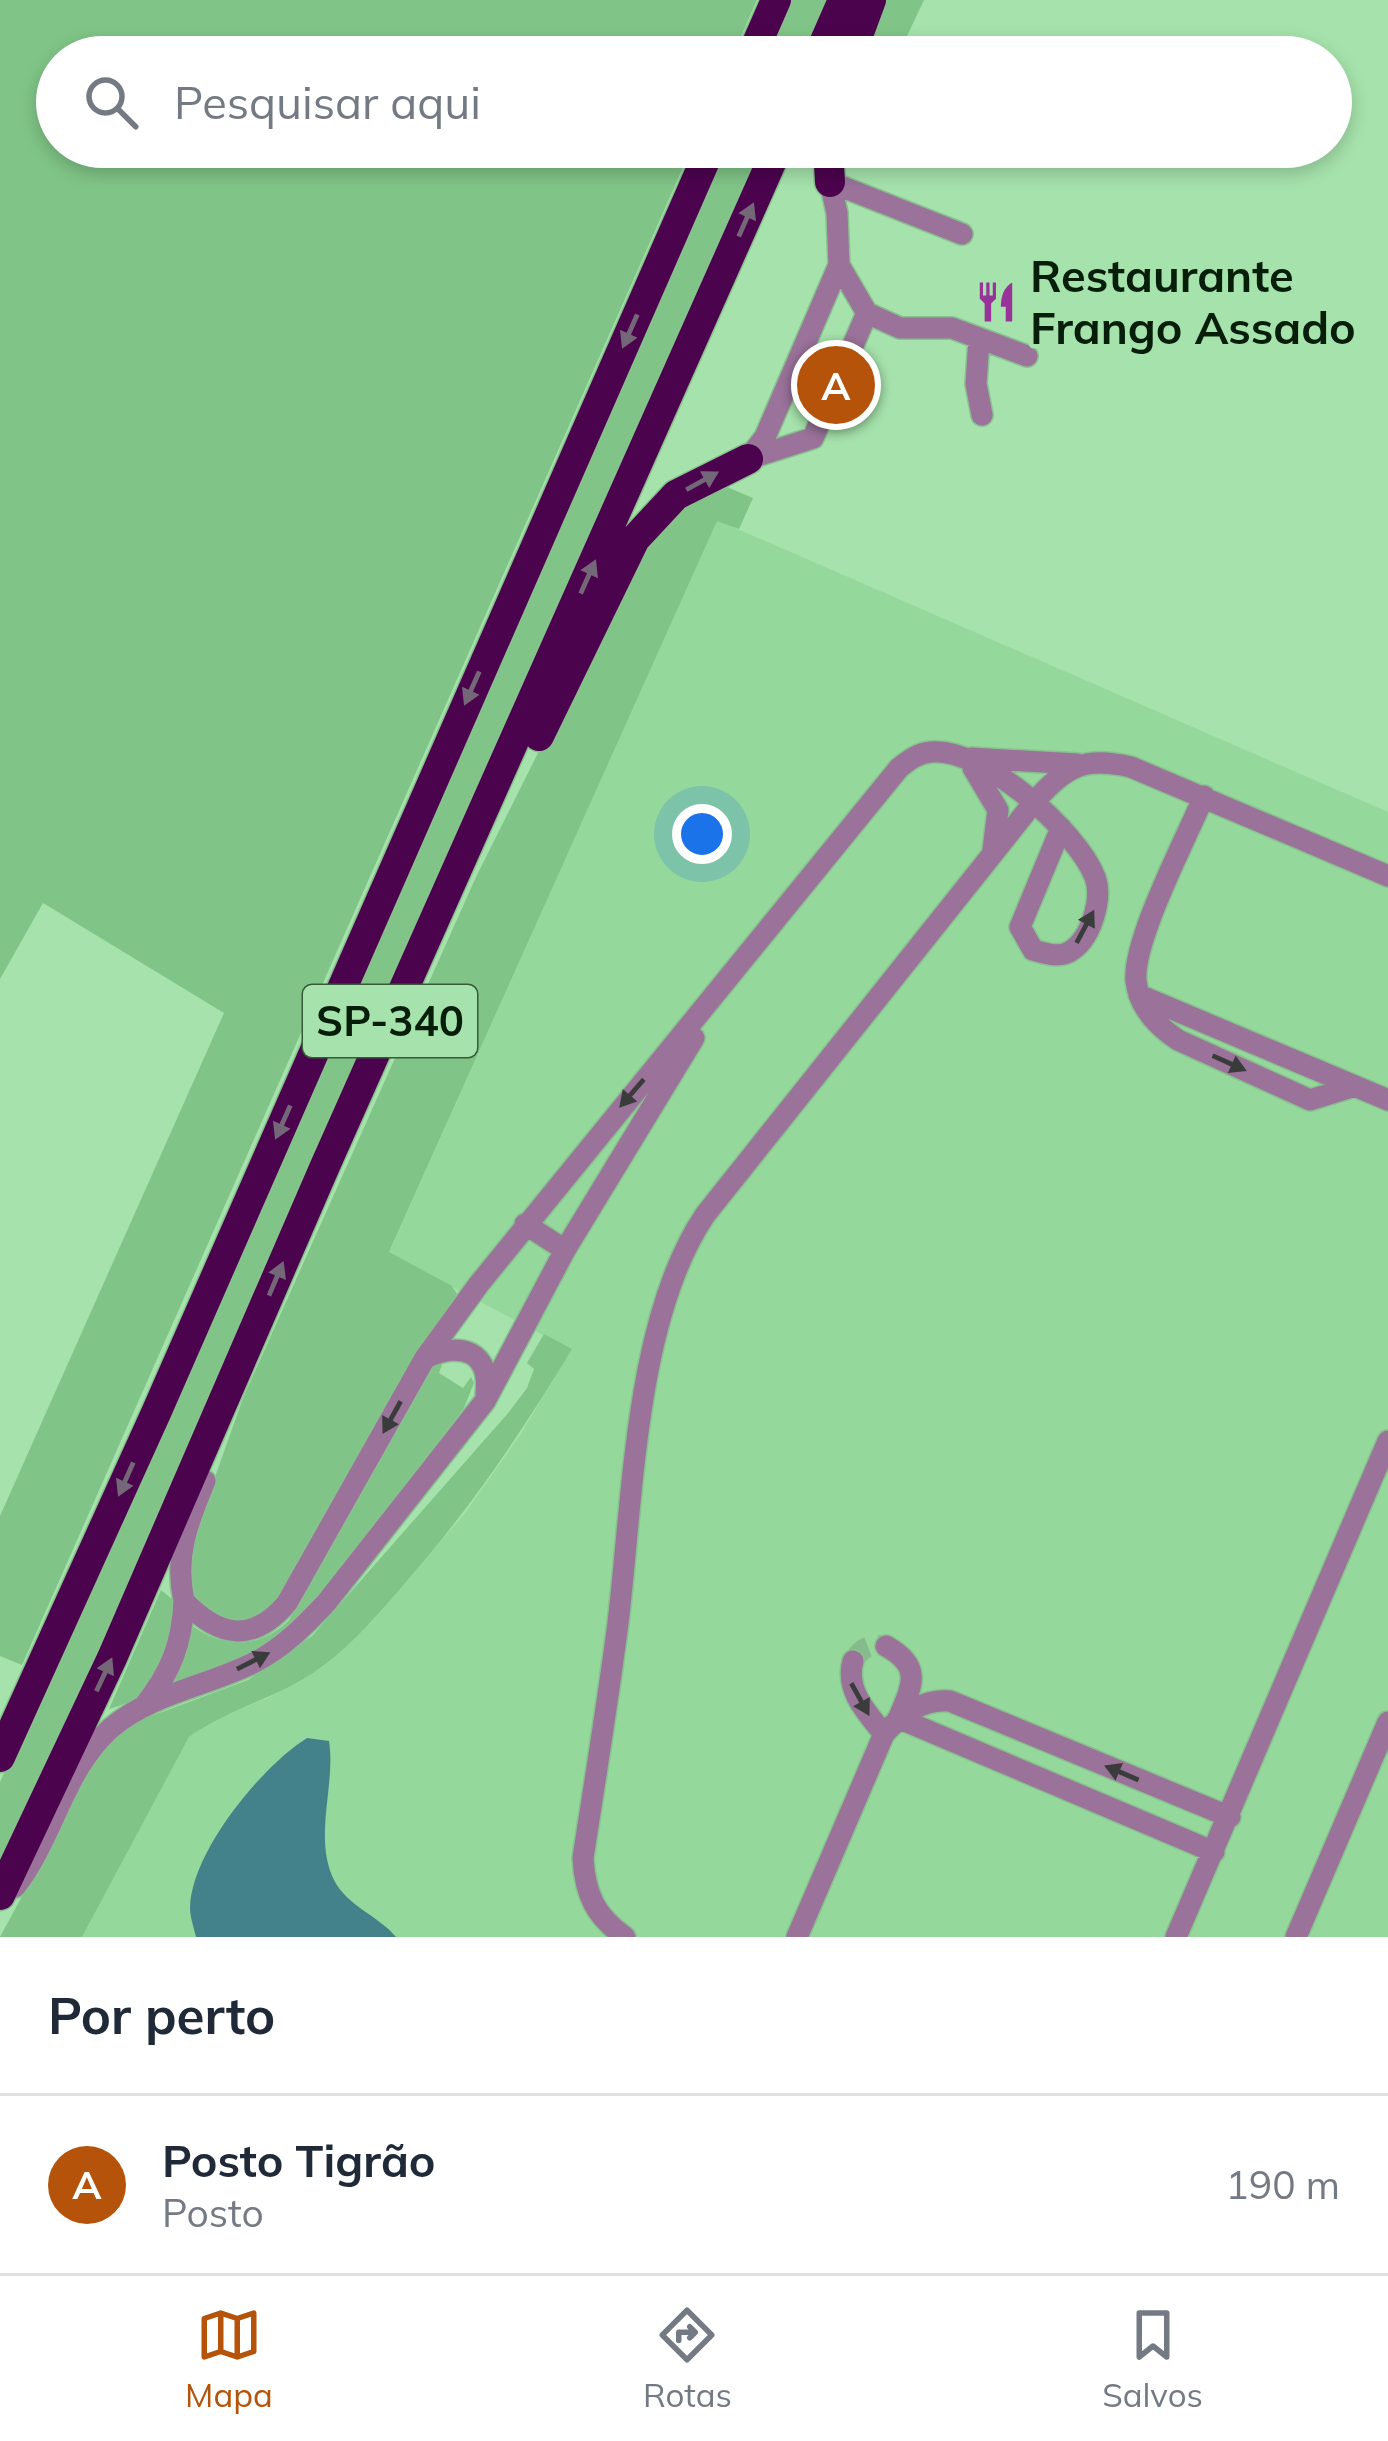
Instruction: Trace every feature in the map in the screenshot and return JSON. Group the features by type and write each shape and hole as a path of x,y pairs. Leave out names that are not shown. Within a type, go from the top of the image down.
{"highway":[{"path":"760,36 776,0"},
{"path":"827,36 843,0"},
{"path":"858,36 871,0"},
{"name":"SP-340","path":"0,1757 156,1413 702,168"},
{"name":"SP-340","path":"0,1894 112,1658 769,168"},
{"path":"829,168 830,182"},
{"path":"325,1166 384,1067 481,854 635,539 676,495 748,459"}],"lane":[{"path":"830,182 962,234"},
{"path":"748,459 764,437 838,265 837,213 830,182"},
{"path":"838,265 867,313 900,328 952,328 1027,356"},
{"path":"748,459 813,438 867,313"},
{"path":"979,339 976,384 982,415"},
{"path":"184,1601 218,1628 237,1631 273,1619 287,1603 425,1358 525,1224 763,940 899,768 914,756 928,752 1131,767 1388,876"},
{"path":"966,758 1034,802 1061,828 1098,884 1098,902 1084,938 1069,952 1053,955 1033,950 1020,927 1061,828"},
{"path":"966,758 998,810 993,853"},
{"path":"625,1937 606,1924 592,1905 583,1858 639,1429 668,1288 688,1240 705,1215 1034,802 1078,764"},
{"path":"1204,796 1137,962 1139,995 1388,1100"},
{"path":"0,1906 28,1871 93,1748 112,1728 144,1706 253,1664 297,1634 326,1603 485,1400 565,1250 677,1063 763,940"},
{"path":"525,1224 565,1250"},
{"path":"144,1706 176,1656 184,1601 179,1559 186,1526 218,1449 249,1343"},
{"path":"425,1358 458,1348 476,1357 486,1369 485,1400"},
{"path":"1176,1937 1388,1441"},
{"path":"797,1937 912,1673 906,1657 886,1646"},
{"path":"854,1660 849,1676 854,1692 891,1726 1214,1852"},
{"path":"891,1726 930,1700 950,1701 1230,1817"},
{"path":"1297,1937 1388,1722"}],"shaded area":[{"path":"0,0 757,0 741,36 36,36 36,168 683,168 22,1665 0,1656 0,1516 224,1013 43,903 0,979"},
{"path":"787,0 830,0 814,36 771,36"},
{"path":"884,0 924,0 907,36 869,36"},
{"path":"713,168 757,168 0,1878 0,1782"},
{"path":"720,484 753,498 739,529 717,521 389,1252 452,1286 459,1297 422,1344 269,1609 244,1623 212,1617 190,1592 187,1556 243,1398 476,877 632,565 669,516"},
{"path":"717,520 1388,812 1388,1937 82,1937 189,1737 211,1721 270,1697 319,1669 371,1623 465,1513 571,1350 389,1253"},
{"path":"544,1334 572,1349 476,1494 379,1613 320,1668 189,1737 82,1937 0,1937 100,1752 135,1722 248,1680 312,1636 509,1412 527,1388 534,1369 527,1363"},
{"path":"443,1362 439,1373 463,1388 471,1377 474,1383 464,1408 309,1609 266,1646 170,1687 189,1644 191,1625 216,1638 241,1642 266,1637 289,1620 426,1375"},
{"path":"161,1590 172,1599 174,1620 158,1675 142,1695 109,1709"}],"water":[{"path":"307,1738 329,1741 325,1847 334,1880 347,1897 396,1937 196,1937 190,1908 202,1862 250,1789"}],"tunnel":[{"path":"853,1661 867,1648 886,1646"}],"place":[{"name":"Restaurante Frango Assado","path":"996,302"},
{"name":"Posto Tigrão","path":"836,385"}]}
